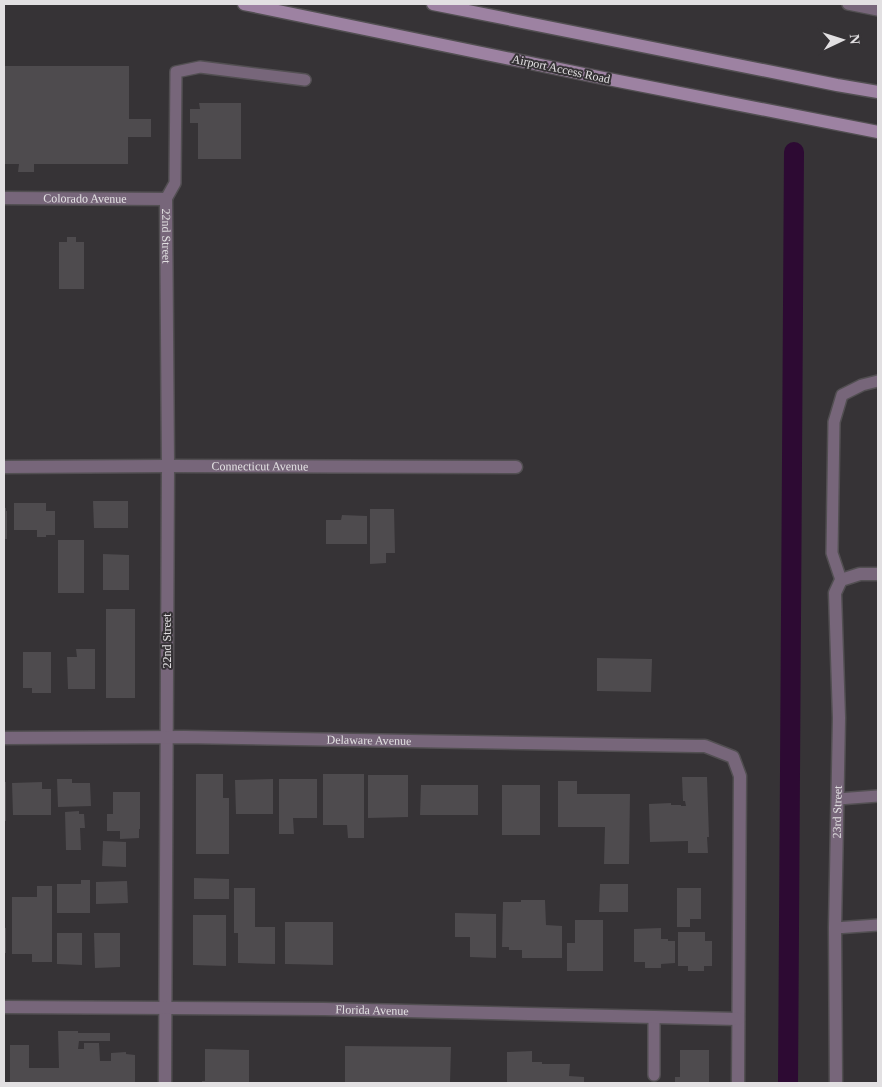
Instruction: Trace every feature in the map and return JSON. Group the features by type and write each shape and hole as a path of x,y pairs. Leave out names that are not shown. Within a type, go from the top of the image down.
{"main road":[{"name":"Airport Access Road","path":"244,4 602,78 878,132"},
{"path":"433,4 878,92"}],"street":[{"name":"Colorado Avenue","path":"4,198 166,199"},
{"name":"22nd Street","path":"165,1083 168,466 166,199"},
{"name":"Connecticut Avenue","path":"4,467 516,467"},
{"path":"840,580 860,574 878,574"},
{"name":"23rd Street","path":"836,1083 839,718 835,593 840,580"},
{"name":"Delaware Avenue","path":"4,738 166,736 705,746 733,757 740,776 738,1019"},
{"name":"Florida Avenue","path":"4,1007 324,1009 738,1019"},
{"path":"738,1019 738,1083"}],"lane":[{"path":"848,4 878,10"},
{"path":"166,199 175,183 176,72 200,67 305,80"},
{"path":"840,580 832,553 834,422 842,396 862,385 878,381"},
{"path":"838,799 878,796"},
{"path":"836,928 878,925"},
{"path":"654,1017 654,1075"}],"building":[{"path":"4,66 129,66 129,119 151,119 151,137 128,137 128,164 34,164 34,172 18,172 19,164 4,164"},
{"path":"199,103 241,103 241,159 198,159 198,123 190,123 190,109 200,109"},
{"path":"67,237 76,237 76,242 84,242 84,289 59,289 59,242 67,242"},
{"path":"93,501 128,501 128,528 94,528"},
{"path":"14,503 46,503 46,511 55,511 55,535 37,537 37,530 14,530"},
{"path":"4,508 7,511 7,539 4,539"},
{"path":"370,509 394,509 395,553 386,553 386,563 370,564"},
{"path":"342,515 367,516 367,544 326,544 326,520 341,520"},
{"path":"58,540 84,540 84,593 58,593"},
{"path":"103,554 129,555 129,590 103,590"},
{"path":"106,609 135,609 135,698 106,698"},
{"path":"76,649 95,649 95,689 68,689 67,657 77,657"},
{"path":"23,652 51,652 51,693 32,693 32,688 23,688"},
{"path":"597,658 652,659 651,692 597,691"},
{"path":"196,774 223,774 223,798 229,798 229,854 196,854"},
{"path":"323,774 364,774 364,838 348,838 347,825 323,825"},
{"path":"368,775 408,775 408,817 368,818"},
{"path":"682,777 707,777 708,853 688,853 688,841 650,842 649,804 671,803 671,805 686,806 685,801 683,801"},
{"path":"57,779 72,779 72,783 90,783 91,806 58,807"},
{"path":"273,779 273,814 236,814 235,780"},
{"path":"279,779 317,779 317,818 293,818 294,834 279,834"},
{"path":"558,781 577,781 577,794 630,794 629,864 604,864 605,827 558,827"},
{"path":"4,782 6,782 6,821 4,821"},
{"path":"42,782 42,789 51,789 51,815 13,815 12,783"},
{"path":"421,785 478,785 478,815 420,815"},
{"path":"502,785 540,785 540,835 502,835"},
{"path":"113,792 140,792 139,838 120,839 120,831 107,831 107,814 113,814"},
{"path":"79,811 79,814 84,814 85,828 80,828 81,850 66,850 65,812"},
{"path":"103,841 126,842 126,867 102,866"},
{"path":"194,878 229,879 229,899 194,899"},
{"path":"81,880 90,880 90,913 57,913 57,884 81,884"},
{"path":"127,881 128,903 96,904 96,882"},
{"path":"600,884 628,884 628,912 599,912"},
{"path":"37,886 52,886 52,962 32,962 32,954 12,954 12,897 37,897"},
{"path":"234,888 255,888 255,927 275,927 275,964 238,963 238,933 234,933"},
{"path":"677,888 701,888 701,919 690,919 690,927 677,927"},
{"path":"521,900 545,900 546,925 562,926 562,958 522,958 522,950 509,950 509,947 502,947 503,902 521,902"},
{"path":"455,913 496,914 496,958 470,957 470,937 455,937"},
{"path":"193,915 226,915 226,966 193,965"},
{"path":"575,920 603,920 603,971 567,971 567,943 575,943"},
{"path":"285,922 333,922 333,965 285,964"},
{"path":"4,928 6,928 6,953 4,953"},
{"path":"661,928 661,939 675,941 675,963 661,964 661,968 645,968 645,962 634,962 634,929"},
{"path":"678,932 705,932 705,941 712,941 712,966 704,966 704,971 688,971 688,966 678,966"},
{"path":"57,933 82,933 82,965 57,964"},
{"path":"94,933 120,933 120,967 95,968"},
{"path":"58,1031 110,1033 110,1041 79,1041 78,1049 84,1049 84,1043 99,1043 100,1061 111,1061 111,1053 126,1052 126,1054 135,1055 135,1083 10,1083 10,1045 29,1045 29,1068 59,1068"},
{"path":"345,1046 451,1047 450,1083 345,1083"},
{"path":"205,1049 249,1050 249,1083 202,1083 202,1081 205,1081"},
{"path":"680,1050 709,1050 709,1083 675,1083 675,1077 680,1077"},
{"path":"532,1051 532,1062 570,1064 569,1076 584,1077 584,1083 507,1083 507,1052"}],"waterway":[{"path":"788,1083 794,152"}]}
